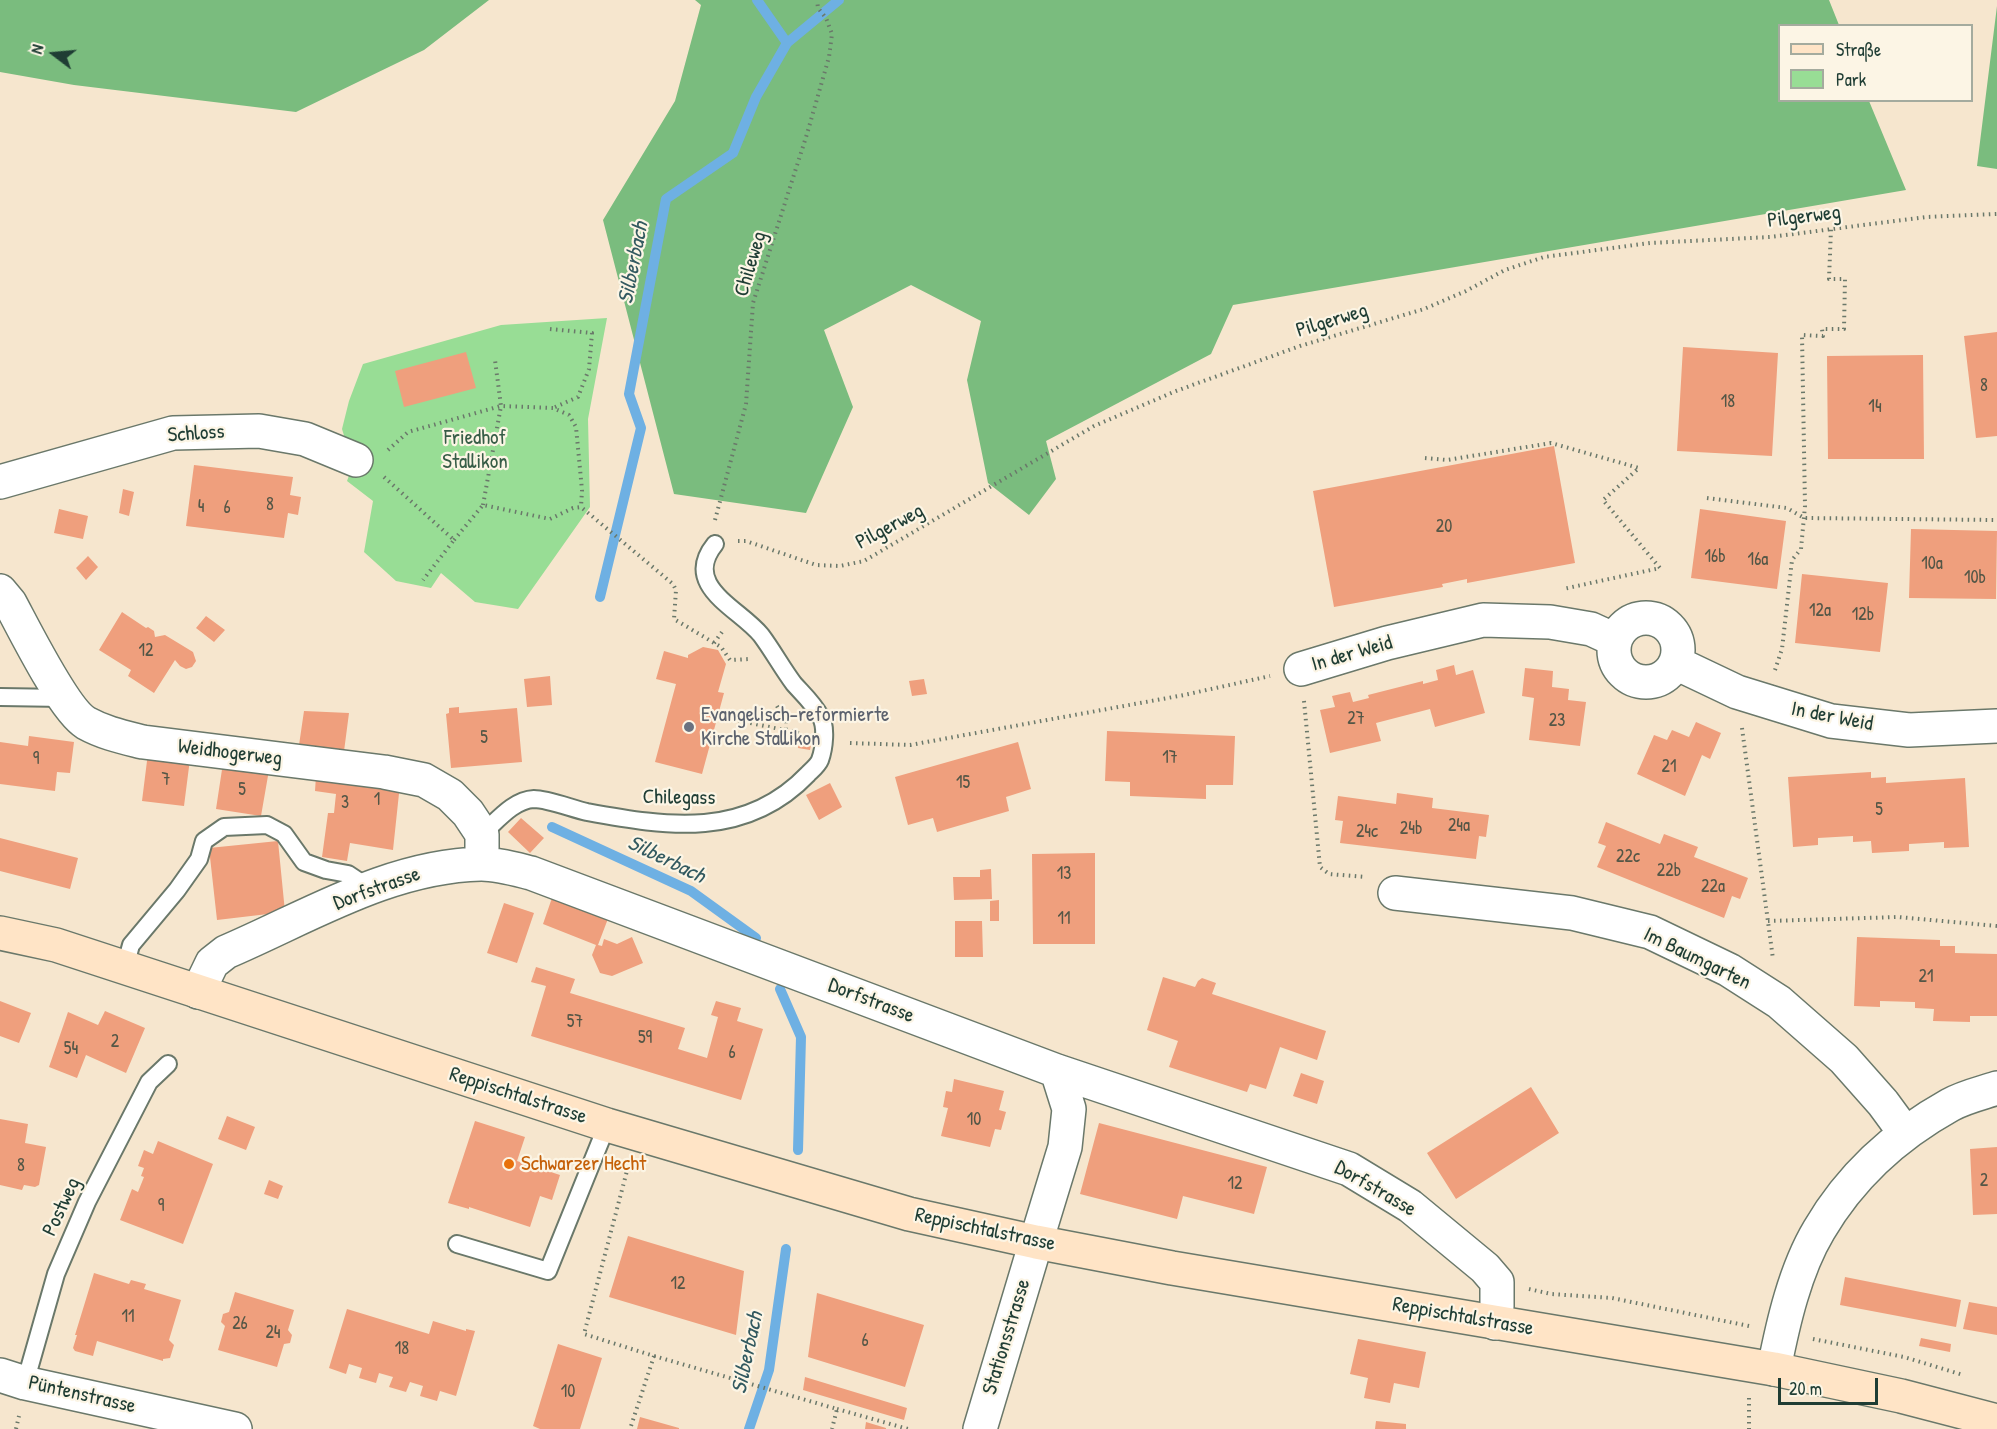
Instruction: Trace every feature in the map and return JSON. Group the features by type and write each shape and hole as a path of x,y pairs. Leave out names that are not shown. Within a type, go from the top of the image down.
{"main road":[{"name":"Reppischtalstrasse","path":"0,933 56,945 622,1130 909,1214 1036,1242 1172,1268 1774,1369 1901,1396 1997,1421"}],"street":[{"name":"Schloss","path":"0,482 172,433 259,431 305,439 374,462"},
{"name":"Weidhogerweg","path":"0,591 10,603 64,698 84,722 111,735 143,742 384,772 424,780 450,795 468,813 482,849"},
{"path":"1647,617 1658,620 1674,633 1678,643 1676,663 1670,673 1661,679 1639,682 1620,671 1613,651 1615,640 1620,630 1637,619 1647,617"},
{"name":"In der Weid","path":"1301,669 1388,643 1483,620 1550,622 1591,629 1615,640"},
{"name":"In der Weid","path":"1676,663 1737,692 1832,722 1910,730 1997,726"},
{"name":"Dorfstrasse","path":"198,992 212,963 226,952 369,888 399,877 434,869 482,849 507,867 531,873 1057,1071 1349,1169 1410,1206 1485,1268 1497,1282 1495,1323"},
{"name":"Im Baumgarten","path":"1395,893 1572,913 1650,932 1729,970 1779,1002 1844,1059 1883,1103 1905,1133"},
{"name":"Stationsstrasse","path":"980,1429 1065,1147 1069,1109 1057,1071"},
{"path":"1774,1369 1789,1301 1818,1230 1860,1173 1905,1133 1952,1104 1997,1088"},
{"name":"Püntenstrasse","path":"13,1379 220,1427"}],"lane":[{"path":"715,544 708,553 704,567 708,584 714,594 745,618 761,635 794,683 822,717 824,742"},
{"path":"0,697 64,698"},
{"name":"Chilegass","path":"482,849 513,806 534,799 621,818 693,824 722,822 762,810 795,787 819,762 824,742"},
{"path":"125,967 131,945 177,890 199,859 204,841 224,827 267,825 284,834 304,862 326,870 348,874 369,888"},
{"name":"Postweg","path":"13,1379 87,1202 149,1082 168,1064"},
{"path":"457,1245 548,1271 622,1130"}],"path":[{"name":"Chileweg","path":"715,544 715,522 746,404 753,303 829,57 832,34 826,18 818,8 817,0"},
{"name":"Pilgerweg","path":"715,544 727,541 746,541 816,565 840,566 864,561 1094,426 1176,391 1300,346 1424,309 1466,291 1505,270 1544,257 1650,243 1770,237 1926,217 1997,214"},
{"path":"1772,677 1782,649 1792,560 1801,549 1804,518 1802,335 1823,336 1822,329 1844,329 1845,279 1829,279 1831,229"},
{"path":"550,329 592,333 589,369 578,397 553,408"},
{"path":"423,580 483,505 501,406 495,360"},
{"path":"454,540 374,462 408,432 501,406 553,408 569,415 576,427 581,507 666,580 675,583 674,619 721,647 730,660 749,659 754,668"},
{"path":"1425,458 1448,460 1551,442 1639,468 1603,500 1660,568 1548,592 1550,622"},
{"path":"1707,498 1787,508 1804,518 1997,520"},
{"path":"483,505 550,519 573,508 581,507"},
{"path":"714,643 720,634"},
{"path":"721,717 804,734 824,742 910,746 1230,686 1301,669"},
{"name":"In der Weid","path":"1301,669 1320,867 1329,874 1396,880 1395,893"},
{"path":"1737,692 1779,1002"},
{"path":"775,704 786,722 786,730"},
{"path":"1768,921 1898,917 1997,926"},
{"path":"622,1130 584,1334 909,1429"},
{"path":"630,1429 654,1356"},
{"path":"832,1429 837,1409"}],"green space":[{"path":"0,0 489,0 424,50 296,112 74,85 0,72"},
{"path":"695,0 1829,0 1839,24 1778,24 1778,102 1869,102 1906,190 1233,305 1211,354 1046,441 1056,479 1029,515 988,483 967,380 981,321 911,285 824,330 853,407 806,513 674,494 603,220 675,101 701,5"},
{"path":"1997,6 1997,169 1977,166"},
{"name":"Friedhof Stallikon","path":"607,318 588,419 590,507 518,609 475,602 441,573 431,588 396,581 364,552 373,501 347,481 353,465 342,429 349,401 363,364 501,325"}],"building":[{"path":"1997,332 1997,436 1976,438 1964,336"},
{"path":"1683,347 1778,353 1772,456 1677,451"},
{"path":"466,352 476,388 404,407 395,371"},
{"path":"1923,355 1924,459 1828,459 1827,356"},
{"path":"1554,446 1575,563 1467,583 1467,579 1442,584 1443,587 1334,607 1313,491"},
{"path":"194,465 293,477 290,495 301,497 298,515 288,513 284,538 186,526"},
{"path":"123,489 134,492 129,516 119,513"},
{"path":"59,509 88,516 83,539 54,533"},
{"path":"1700,509 1786,521 1777,589 1691,578"},
{"path":"1911,529 1997,531 1996,599 1909,598"},
{"path":"88,556 98,567 86,580 76,568"},
{"path":"1802,574 1888,583 1880,652 1795,643"},
{"path":"122,612 154,631 155,637 165,635 193,652 196,661 192,667 186,669 175,660 154,693 128,676 131,670 99,650"},
{"path":"206,616 225,630 214,642 196,628"},
{"name":"Evangelisch-reformierte Kirche Stallikon","path":"703,647 718,650 726,664 718,692 724,693 702,774 655,762 676,684 656,679 664,651 688,658 688,655"},
{"path":"1454,665 1456,675 1473,670 1485,713 1435,727 1430,709 1376,723 1381,741 1330,753 1320,710 1335,707 1332,696 1350,692 1353,702 1369,698 1368,695 1423,681 1423,684 1438,680 1436,670"},
{"path":"1525,668 1553,671 1552,687 1569,689 1568,700 1586,702 1580,746 1529,740 1534,698 1522,696"},
{"path":"550,676 552,705 527,707 524,679"},
{"path":"924,679 927,694 912,696 909,681"},
{"path":"459,707 459,713 517,708 522,762 451,768 446,714 449,713 449,708"},
{"path":"304,711 349,713 343,759 298,752"},
{"path":"1696,722 1721,733 1710,759 1702,755 1685,796 1637,774 1654,735 1667,740 1672,730 1689,737"},
{"path":"1107,731 1235,736 1233,785 1206,785 1206,799 1130,796 1130,782 1105,781"},
{"path":"29,736 74,742 70,773 57,772 55,791 0,784 0,742 28,746"},
{"path":"800,738 812,740 810,750 798,748"},
{"path":"1018,742 1031,789 1006,797 1009,811 937,832 933,818 908,825 895,777"},
{"path":"148,753 190,759 184,806 142,801"},
{"path":"223,763 269,770 261,816 216,809"},
{"path":"1871,772 1871,778 1886,777 1886,783 1965,778 1969,847 1944,848 1944,842 1909,844 1909,851 1872,853 1871,841 1853,842 1853,836 1818,838 1818,845 1793,847 1788,777"},
{"path":"316,776 400,784 393,850 350,843 347,861 322,857 328,813 334,813 336,794 315,791"},
{"path":"830,783 842,807 819,820 806,795"},
{"path":"1397,793 1433,798 1432,808 1489,815 1486,837 1479,836 1476,859 1340,843 1343,821 1335,820 1338,796 1396,804"},
{"path":"521,818 544,838 530,853 508,832"},
{"path":"1606,822 1660,844 1664,834 1698,847 1694,857 1748,878 1740,899 1732,896 1724,918 1597,867 1606,846 1598,843"},
{"path":"0,838 78,858 70,889 0,871"},
{"path":"278,841 285,912 217,920 209,848"},
{"path":"1095,853 1095,944 1033,944 1032,854"},
{"path":"991,869 992,899 954,900 953,877 980,877 980,870"},
{"path":"553,895 609,916 598,945 602,946 604,939 617,944 632,937 643,963 612,976 600,973 592,955 596,945 543,924"},
{"path":"999,900 999,921 990,921 990,901"},
{"path":"504,903 534,913 517,963 487,953"},
{"path":"955,921 982,921 983,957 955,957"},
{"path":"1857,937 1940,940 1940,946 1955,946 1955,953 1997,954 1997,1016 1970,1016 1970,1022 1933,1021 1934,1009 1915,1008 1915,1002 1880,1001 1880,1007 1854,1006"},
{"path":"536,967 575,979 570,993 685,1028 678,1049 707,1058 718,1017 711,1015 716,1001 741,1008 737,1021 763,1029 741,1100 531,1036 546,986 531,982"},
{"path":"1163,977 1195,987 1202,978 1216,983 1212,994 1326,1031 1317,1060 1280,1047 1266,1089 1250,1084 1247,1092 1169,1067 1178,1041 1147,1030"},
{"path":"0,1001 31,1013 19,1043 0,1036"},
{"path":"105,1011 145,1028 126,1073 86,1055 77,1078 49,1067 68,1012 98,1025"},
{"path":"1301,1073 1324,1081 1317,1104 1293,1096"},
{"path":"954,1079 1004,1091 999,1110 1006,1112 1001,1130 995,1129 990,1147 941,1136 948,1108 943,1107 946,1091 952,1092"},
{"path":"1531,1087 1559,1133 1456,1199 1427,1153"},
{"path":"227,1116 255,1127 246,1150 218,1139"},
{"path":"0,1119 28,1124 25,1143 46,1147 39,1185 35,1187 24,1185 22,1190 0,1185"},
{"path":"475,1121 525,1137 517,1161 560,1175 552,1200 540,1196 530,1227 469,1207 469,1209 448,1203"},
{"path":"1099,1123 1267,1167 1254,1214 1183,1196 1177,1219 1080,1194"},
{"path":"158,1141 213,1164 183,1244 120,1220 132,1189 138,1192 144,1177 141,1176 144,1168 138,1166 144,1150 153,1154"},
{"path":"1997,1147 1997,1214 1973,1215 1970,1149"},
{"path":"269,1180 283,1186 278,1199 264,1194"},
{"path":"628,1236 744,1271 736,1335 609,1297"},
{"path":"94,1273 129,1284 131,1280 146,1284 144,1289 181,1300 169,1340 174,1345 170,1358 163,1359 163,1361 97,1341 93,1356 75,1351 73,1348 77,1335 75,1335"},
{"path":"1845,1277 1961,1300 1956,1327 1840,1305"},
{"path":"235,1292 294,1310 288,1330 292,1335 290,1343 284,1344 277,1367 218,1350 225,1326 221,1322 223,1314 229,1312"},
{"path":"817,1293 924,1325 905,1387 808,1357"},
{"path":"1969,1302 1997,1307 1997,1335 1963,1329"},
{"path":"347,1309 429,1334 433,1321 466,1331 466,1329 475,1331 456,1396 440,1391 437,1401 420,1396 423,1386 410,1382 406,1392 389,1387 393,1377 379,1373 376,1383 359,1378 362,1368 349,1364 346,1374 329,1368"},
{"path":"1921,1338 1951,1344 1950,1352 1919,1346"},
{"path":"1358,1339 1426,1352 1419,1388 1394,1383 1390,1403 1364,1398 1368,1378 1350,1374"},
{"path":"558,1344 602,1358 580,1429 540,1429 533,1426"},
{"path":"805,1377 907,1408 904,1420 803,1390"},
{"path":"640,1417 679,1428 679,1429 637,1429"},
{"path":"1376,1421 1406,1424 1406,1429 1375,1429"},
{"path":"866,1422 886,1428 886,1429 865,1429"}],"waterway":[{"path":"757,0 787,43"},
{"name":"Silberbach","path":"600,597 641,428 629,394 666,199 733,153 756,97 787,43 839,0"},
{"name":"Silberbach","path":"552,827 691,891 756,938"},
{"name":"Silberbach","path":"780,989 801,1037 798,1150"},
{"name":"Silberbach","path":"749,1429 769,1370 786,1249"}],"place":[{"name":"Evangelisch-reformierte Kirche Stallikon","path":"689,727"},
{"name":"Schwarzer Hecht","path":"509,1164"}]}
